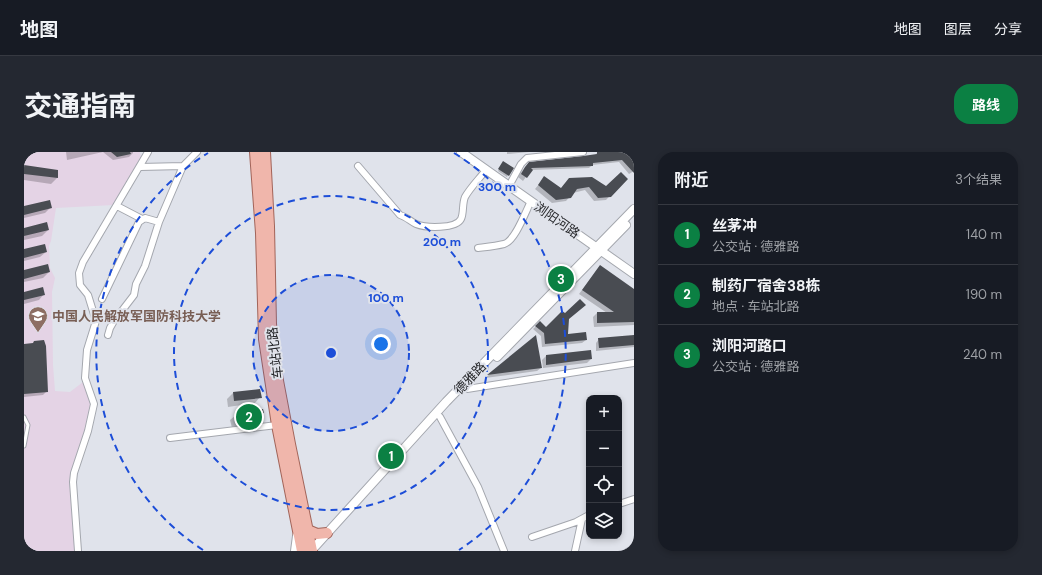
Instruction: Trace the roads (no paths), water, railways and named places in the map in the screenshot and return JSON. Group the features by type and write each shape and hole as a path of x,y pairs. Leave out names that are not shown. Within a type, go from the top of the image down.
{"main road":[{"name":"车站北路","path":"255,152 261,232 264,339 277,425 303,531 311,551"},
{"name":"车站北路","path":"265,152 270,226 271,324 276,370 290,444 303,531"},
{"path":"303,531 317,534 327,533"}],"street":[{"path":"78,551 73,482 74,473 88,432 94,404 85,378 87,350 96,321 88,295 80,285 79,273 83,262 148,152"},
{"path":"108,335 114,321 134,295 136,284 145,266 159,222 183,166 197,152"},
{"name":"浏阳河路","path":"461,152 634,274"},
{"path":"509,186 522,164 528,158 583,152"},
{"path":"140,167 183,166"},
{"path":"358,166 400,215 408,218 416,224 427,227 457,224 461,219 465,198 486,170"},
{"path":"478,248 504,244 510,240 514,236 531,201"},
{"path":"117,206 142,219 147,218 159,222"},
{"name":"德雅路","path":"311,551 334,530 600,250 634,209"},
{"path":"600,250 634,217"},
{"path":"102,299 139,222 142,219"},
{"name":"德雅路","path":"311,551 446,402 600,250"},
{"path":"467,389 634,363"},
{"path":"440,417 478,487 504,551"},
{"path":"170,438 277,425"},
{"path":"622,503 634,499"},
{"path":"532,537 576,522 586,517"},
{"path":"575,551 582,519"},
{"path":"295,551 303,531"},
{"path":"628,551 634,549"}],"lane":[{"path":"24,417 28,425 24,446"}],"place":[{"name":"浏阳河路口","path":"561,279"},
{"name":"中国人民解放军国防科技大学","path":"38,333"},
{"name":"制药厂宿舍38栋","path":"249,417"},
{"name":"丝茅冲","path":"391,456"}]}
